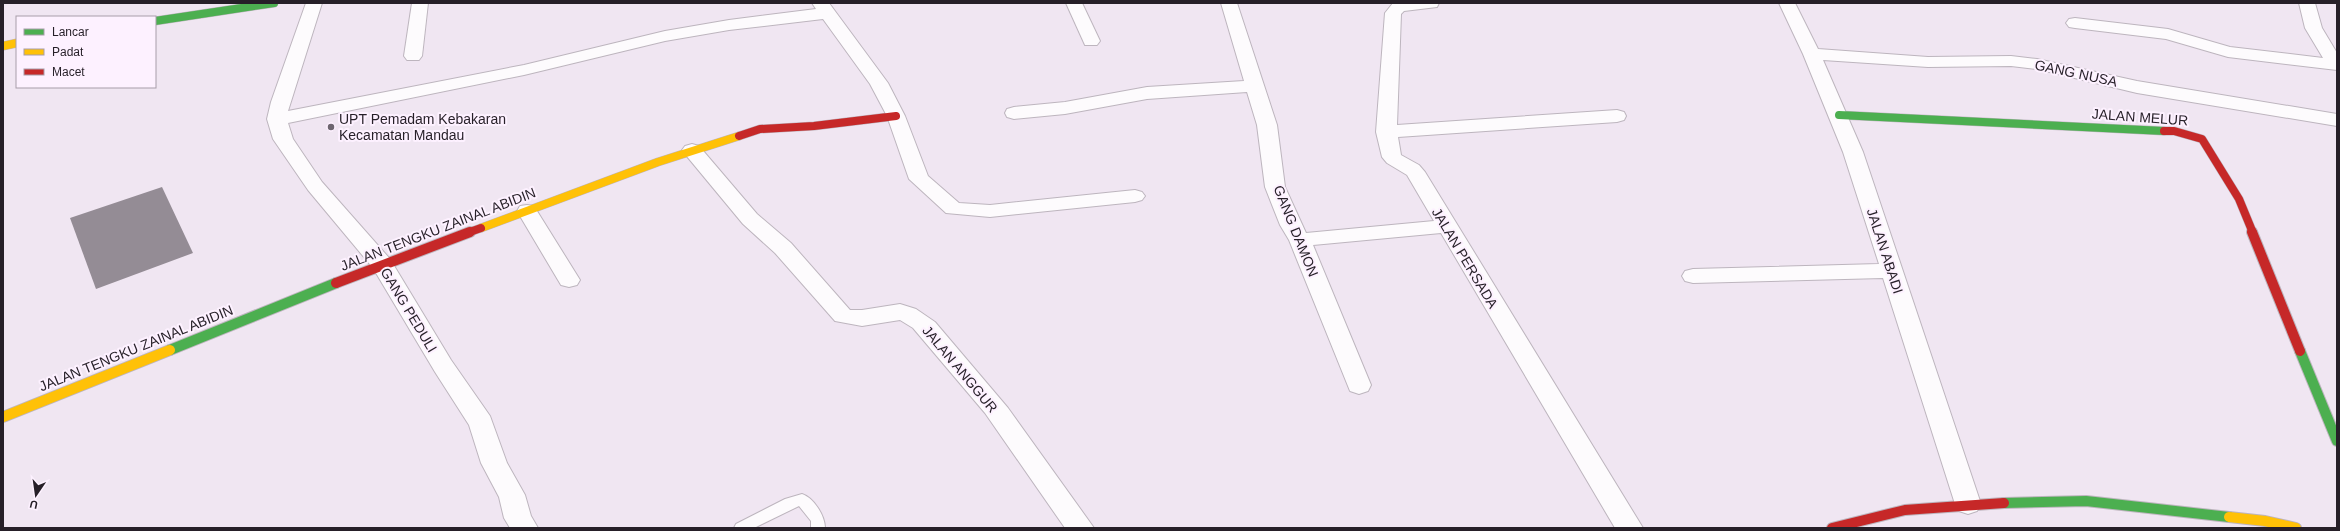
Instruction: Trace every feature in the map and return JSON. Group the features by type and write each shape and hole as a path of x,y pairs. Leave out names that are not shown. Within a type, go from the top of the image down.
{"street":[{"path":"156,21 274,3"},
{"name":"GANG PEDULI","path":"314,3 280,102 277,119 283,139 315,186 382,264 442,366 481,423 494,463 502,480 512,495 521,523"},
{"path":"413,56 420,3"},
{"path":"1074,3 1091,40"},
{"name":"GANG DAMON","path":"1229,3 1267,125 1273,159 1275,187 1290,225 1300,240 1359,385"},
{"name":"JALAN PERSADA","path":"1431,3 1399,6 1393,13 1386,132 1388,150 1392,157 1408,165 1415,172 1628,528"},
{"name":"JALAN ABADI","path":"1787,3 1839,115 1968,504"},
{"path":"2306,3 2308,16 2315,30 2325,49 2337,64"},
{"path":"277,119 524,70 665,36 824,8 879,83 896,116 919,179 953,209 990,211 1135,196"},
{"path":"2075,22 2168,34 2228,52 2337,64"},
{"path":"3,46 16,43"},
{"name":"GANG NUSA","path":"1812,54 1928,62 2011,62 2038,64 2137,87 2337,120"},
{"path":"1014,113 1065,108 1147,93 1255,86"},
{"name":"JALAN MELUR","path":"1839,115 2174,131 2202,139 2239,198 2337,441"},
{"name":"JALAN TENGKU ZAINAL ABIDIN","path":"3,418 382,264 692,150 760,129 814,126 896,116"},
{"path":"1386,132 1452,126 1617,116"},
{"name":"JALAN ANGGUR","path":"692,150 750,219 783,248 843,316 855,320 869,319 894,311 908,315 928,328 999,415 1051,490 1080,528"},
{"path":"527,211 569,280"},
{"path":"1300,240 1446,226"},
{"path":"1693,276 1891,271"},
{"path":"1832,528 1871,523 1905,510 1968,504 2086,501 2265,521 2296,528"}],"lane":[{"path":"742,528 790,503 802,500 818,520 818,528"}],"building":[{"path":"162,187 193,253 96,289 70,218"}],"traffic: fast":[{"path":"156,21 274,3"},
{"path":"1839,115 2164,131"},
{"path":"170,350 336,283"},
{"path":"2300,351 2337,441"},
{"path":"2004,503 2086,501 2229,517"}],"traffic: slow":[{"path":"3,46 16,43"},
{"path":"481,228 658,162 739,136"},
{"path":"3,417 170,350"},
{"path":"2229,517 2265,521 2296,528"}],"traffic: jam":[{"path":"739,136 760,129 814,126 896,116"},
{"path":"2164,131 2174,131 2202,139 2239,199 2300,351"},
{"path":"336,283 481,228"},
{"path":"1832,528 1905,510 2004,503"}],"place":[{"name":"UPT Pemadam Kebakaran Kecamatan Mandau","path":"331,127"}]}
